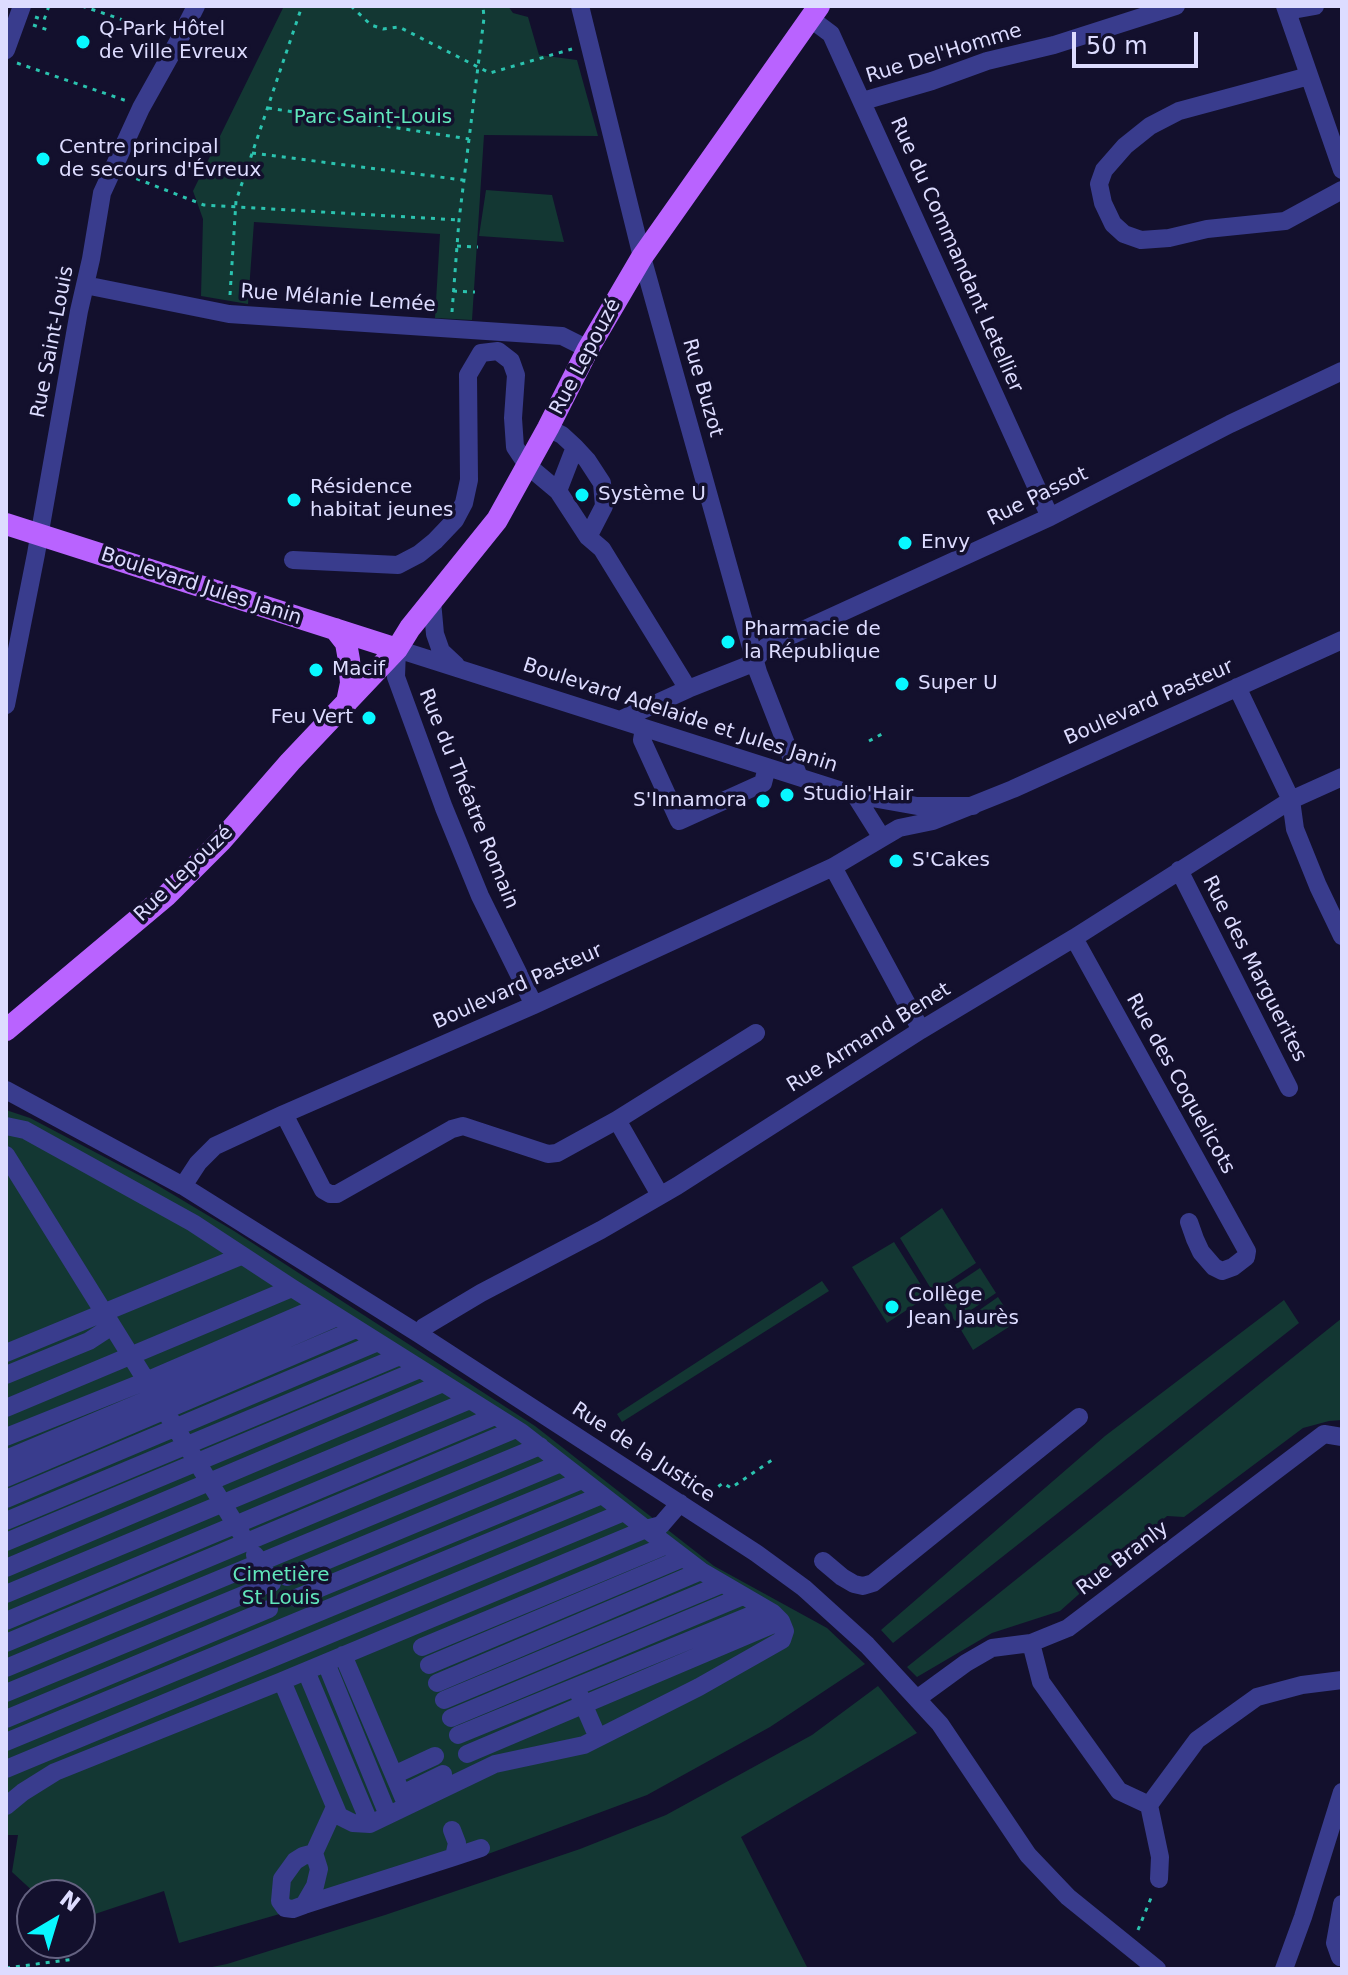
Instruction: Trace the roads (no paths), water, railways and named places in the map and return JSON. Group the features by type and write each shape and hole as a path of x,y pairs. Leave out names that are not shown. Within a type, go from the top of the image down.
{"main road":[{"name":"Rue Lepouzé","path":"6,1030 167,895 221,841 290,762 397,649 497,520 588,349 642,257 815,12"},
{"name":"Boulevard Jules Janin","path":"6,524 269,603 397,649"},
{"path":"335,629 346,643 349,660 351,683 347,702"}],"street":[{"name":"Rue Saint-Louis","path":"6,705 102,193 141,108 196,6"},
{"name":"Rue Buzot","path":"580,6 642,257 755,660 799,777"},
{"name":"Rue Del'Homme","path":"863,101 1176,6"},
{"path":"1315,6 1286,9 1342,170"},
{"path":"6,50 28,11"},
{"name":"Rue du Commandant Letellier","path":"815,12 831,34 863,101 1050,517"},
{"path":"1309,76 1179,111 1150,126 1125,146 1104,170 1099,184 1103,203 1113,224 1124,234 1141,240 1285,221 1342,190"},
{"name":"Rue Mélanie Lemée","path":"85,285 229,314 562,336 588,349"},
{"path":"293,560 398,565 435,541 455,520 464,503 469,480 468,375 481,353 498,351 511,361 516,375 513,418 515,447 527,465 558,491 588,537 602,549 688,689"},
{"name":"Rue Passot","path":"620,720 746,666 766,647 1050,517 1230,424 1342,371"},
{"path":"548,428 575,447 602,483 604,506 588,537"},
{"path":"558,491 575,447"},
{"path":"432,601 435,634 441,651 461,670"},
{"name":"Boulevard Pasteur","path":"973,806 1342,640"},
{"name":"Boulevard Adelaide et Jules Janin","path":"397,649 855,795 882,838"},
{"name":"Rue du Théatre Romain","path":"397,649 396,677 444,808 480,896 534,1005"},
{"path":"1237,687 1291,800 1295,829 1334,898 1342,936"},
{"path":"644,728 642,740 679,821 763,783 767,767"},
{"name":"Rue Armand Benet","path":"419,1334 424,1327 481,1293 601,1230 730,1153 1291,800 1342,777"},
{"path":"855,795 917,806 973,806"},
{"path":"882,838 899,828 933,821 973,806"},
{"name":"Boulevard Pasteur","path":"183,1186 198,1163 215,1146 534,1005 833,867 882,838"},
{"path":"833,867 921,1030"},
{"name":"Rue des Marguerites","path":"1179,870 1289,1088"},
{"name":"Rue des Coquelicots","path":"1074,938 1247,1251 1242,1261 1222,1271 1214,1267 1201,1252 1189,1222"},
{"path":"284,1114 323,1190 337,1194 452,1129 463,1126 548,1154 557,1153 617,1120 756,1033"},
{"name":"Rue de la Justice","path":"6,1090 183,1186 688,1500 804,1588 867,1645 940,1724 1028,1855 1068,1897 1157,1969"},
{"path":"617,1120 660,1195"},
{"path":"6,1126 25,1130 193,1223 516,1429 683,1558 773,1613 781,1621 785,1631 782,1640 699,1687 584,1745 495,1764 404,1800"},
{"path":"6,1155 259,1563 273,1583 296,1598 314,1640"},
{"path":"6,1353 108,1319 241,1256"},
{"path":"6,1408 292,1288"},
{"path":"6,1478 320,1306"},
{"path":"6,1459 337,1317"},
{"path":"6,1375 89,1341 108,1319"},
{"path":"6,1437 156,1396 356,1329"},
{"path":"6,1499 378,1342"},
{"path":"6,1521 400,1356"},
{"path":"6,1542 420,1369"},
{"path":"6,1568 443,1383"},
{"path":"6,1594 470,1400"},
{"path":"6,1621 495,1416"},
{"path":"823,1561 854,1584 863,1586 873,1583 1079,1417"},
{"path":"6,1643 516,1429"},
{"name":"Rue Branly","path":"918,1698 992,1648 1031,1643 1068,1628 1324,1434 1342,1437"},
{"path":"6,1668 540,1446"},
{"path":"6,1693 561,1463"},
{"path":"296,1598 582,1480"},
{"path":"6,1742 602,1495"},
{"path":"6,1806 55,1772 661,1525 688,1500"},
{"path":"6,1769 624,1512"},
{"path":"543,1607 667,1545"},
{"path":"425,1656 543,1607 683,1558"},
{"path":"440,1691 554,1633 701,1571"},
{"path":"531,1577 598,1738"},
{"path":"273,1583 269,1609 289,1651"},
{"path":"440,1691 561,1651 722,1584"},
{"path":"573,1678 743,1596"},
{"path":"6,1719 269,1609"},
{"path":"455,1726 573,1678 766,1609"},
{"path":"467,1754 781,1621"},
{"path":"413,1626 475,1773"},
{"path":"1031,1643 1041,1682 1110,1779 1119,1791 1149,1805"},
{"path":"343,1655 404,1800"},
{"path":"326,1663 388,1815"},
{"path":"306,1671 370,1824"},
{"path":"1159,1879 1160,1857 1149,1805 1197,1740 1257,1697 1302,1685 1342,1680"},
{"path":"282,1681 339,1816 353,1823 370,1824 388,1815 404,1800 443,1774"},
{"path":"394,1775 435,1756"},
{"path":"1284,1969 1342,1792"},
{"path":"304,1905 318,1876 314,1853 335,1807"},
{"path":"452,1830 457,1843 454,1857"},
{"path":"314,1853 295,1861 282,1879 280,1901 285,1908 293,1909 481,1848"},
{"path":"1340,1957 1335,1943 1342,1904"}],"place":[{"name":"Q-Park Hôtel de Ville Evreux","path":"83,42"},
{"name":"Centre principal de secours d'Évreux","path":"43,159"},
{"name":"Système U","path":"582,495"},
{"name":"Résidence habitat jeunes","path":"294,500"},
{"name":"Envy","path":"905,543"},
{"name":"Pharmacie de la République","path":"728,642"},
{"name":"Macif","path":"316,670"},
{"name":"Super U","path":"902,684"},
{"name":"Feu Vert","path":"369,718"},
{"name":"Studio'Hair","path":"787,795"},
{"name":"S'Innamora","path":"763,801"},
{"name":"S'Cakes","path":"896,861"},
{"name":"Collège Jean Jaurès","path":"892,1307"}],"park label":[{"name":"Parc Saint-Louis","path":"373,118"},
{"name":"Cimetière St Louis","path":"281,1588"}]}
